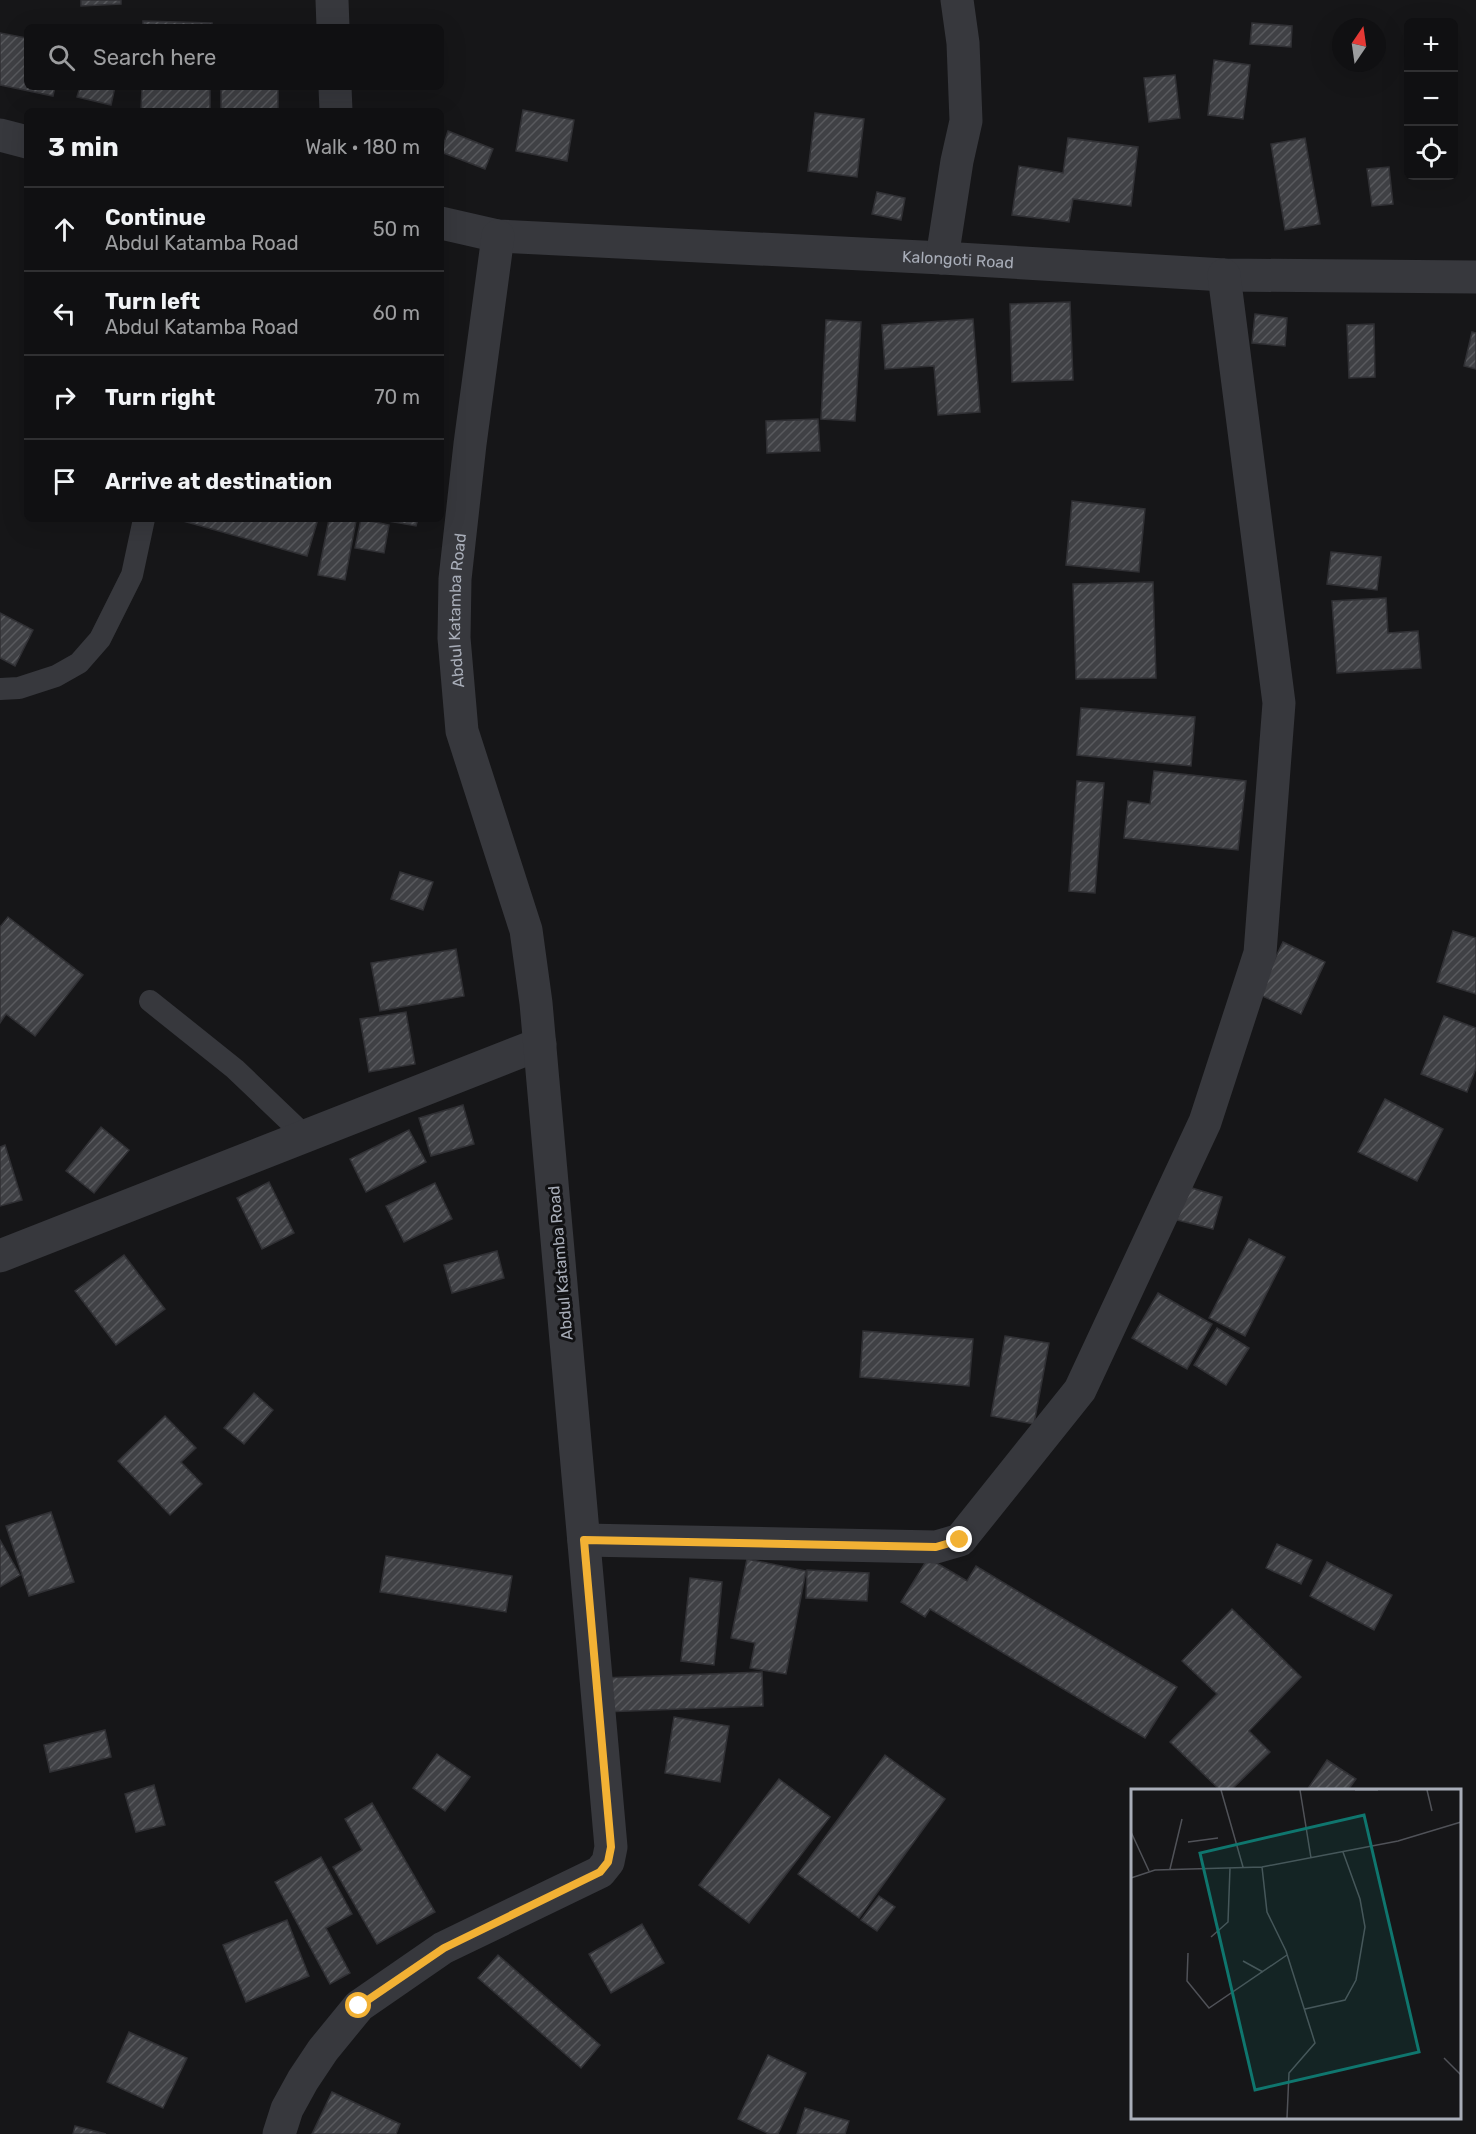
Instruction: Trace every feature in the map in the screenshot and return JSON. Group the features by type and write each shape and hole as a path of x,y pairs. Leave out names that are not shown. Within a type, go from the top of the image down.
{"street":[{"path":"332,0 333,24"},
{"path":"942,258 957,161 966,121 963,43 957,0"},
{"path":"335,90 336,108"},
{"path":"0,135 24,141"},
{"name":"Kalongoti Road","path":"444,224 498,236 942,258 1224,276 1476,277"},
{"name":"Abdul Katamba Road","path":"279,2134 287,2109 303,2080 359,2006 444,1948 600,1872 608,1862 611,1847 540,1044 526,930 462,731 454,638 455,579 470,444 498,236"},
{"path":"584,1540 936,1547 949,1545 960,1540 1080,1390 1205,1122 1260,952 1279,703 1224,276"},
{"path":"0,1256 540,1044"}],"lane":[{"path":"0,689 19,688 56,676 79,663 100,639 132,575 143,522"},
{"path":"150,1001 235,1069 305,1137"}],"building":[{"path":"81,0 121,0 121,4 81,6"},
{"path":"143,21 212,23 212,24 143,24"},
{"path":"1252,23 1292,26 1291,47 1250,44"},
{"path":"0,33 24,37 24,90 0,85"},
{"path":"1214,60 1250,65 1243,119 1208,115"},
{"path":"1175,75 1180,118 1149,122 1144,78"},
{"path":"24,90 54,90 53,96"},
{"path":"79,90 114,90 111,105 77,97"},
{"path":"142,90 210,90 210,108 141,108"},
{"path":"221,90 278,90 278,108 221,108"},
{"path":"523,110 574,120 567,161 516,151"},
{"path":"815,113 864,119 857,177 808,171"},
{"path":"448,131 493,149 485,169 444,153 444,143"},
{"path":"1068,138 1138,147 1131,206 1073,199 1069,222 1012,215 1019,166 1063,173"},
{"path":"1305,138 1320,224 1285,230 1271,144"},
{"path":"1389,167 1393,204 1372,206 1367,169"},
{"path":"877,192 905,198 901,220 872,214"},
{"path":"1070,302 1073,380 1012,382 1010,304"},
{"path":"1255,314 1287,318 1285,346 1252,343"},
{"path":"973,319 980,412 938,415 934,366 885,369 882,325"},
{"path":"826,320 861,322 855,421 821,419"},
{"path":"1374,324 1375,377 1349,378 1347,325"},
{"path":"1472,332 1476,333 1476,369 1464,366"},
{"path":"818,419 820,451 767,453 766,421"},
{"path":"1072,501 1145,509 1139,572 1066,565"},
{"path":"187,522 317,522 307,556"},
{"path":"328,522 356,522 345,580 318,575"},
{"path":"360,522 389,525 384,553 355,548"},
{"path":"394,522 417,522 416,526"},
{"path":"1331,552 1381,557 1377,590 1327,584"},
{"path":"1153,582 1156,678 1076,679 1073,584"},
{"path":"1386,598 1388,633 1418,631 1421,668 1337,673 1332,601"},
{"path":"0,613 33,630 15,666 0,658"},
{"path":"1081,708 1195,717 1191,766 1077,755"},
{"path":"1154,771 1246,781 1238,850 1124,838 1128,801 1150,804"},
{"path":"1077,781 1104,783 1095,893 1069,891"},
{"path":"400,872 433,882 423,910 391,899"},
{"path":"8,917 83,975 35,1036 6,1014 0,1023 0,927"},
{"path":"1453,931 1476,938 1476,994 1437,982"},
{"path":"1283,942 1325,962 1301,1014 1258,994"},
{"path":"456,949 464,996 380,1011 371,963"},
{"path":"406,1012 415,1064 369,1072 360,1019"},
{"path":"1444,1016 1476,1028 1476,1068 1467,1092 1421,1074"},
{"path":"1385,1099 1443,1129 1417,1181 1358,1152"},
{"path":"463,1105 474,1144 431,1156 419,1118"},
{"path":"101,1127 129,1150 94,1193 66,1171"},
{"path":"409,1130 426,1162 366,1192 350,1159"},
{"path":"5,1145 22,1200 0,1206 0,1147"},
{"path":"269,1182 294,1233 262,1249 237,1198"},
{"path":"435,1183 452,1219 404,1242 386,1206"},
{"path":"1182,1185 1222,1197 1213,1229 1173,1219"},
{"path":"1249,1239 1285,1257 1245,1336 1209,1318"},
{"path":"497,1251 504,1278 452,1293 444,1265"},
{"path":"124,1255 165,1309 116,1345 75,1291"},
{"path":"1158,1293 1212,1324 1187,1369 1132,1338"},
{"path":"1217,1328 1249,1348 1226,1385 1194,1365"},
{"path":"863,1331 973,1339 969,1386 860,1377"},
{"path":"1005,1336 1049,1343 1034,1424 991,1416"},
{"path":"254,1393 273,1410 244,1444 224,1428"},
{"path":"165,1416 196,1448 181,1462 202,1484 170,1515 118,1461"},
{"path":"51,1512 74,1582 29,1596 6,1526"},
{"path":"0,1540 20,1575 0,1587"},
{"path":"1277,1544 1312,1560 1301,1584 1266,1568"},
{"path":"386,1556 512,1576 506,1612 380,1592"},
{"path":"928,1558 967,1581 976,1566 1177,1687 1145,1738 930,1609 925,1617 901,1602"},
{"path":"747,1559 806,1571 786,1674 750,1668 755,1643 731,1638"},
{"path":"1327,1562 1392,1595 1374,1630 1310,1596"},
{"path":"807,1570 869,1573 867,1601 806,1598"},
{"path":"690,1578 722,1582 714,1665 681,1661"},
{"path":"1232,1609 1301,1677 1249,1731 1270,1752 1232,1789 1219,1789 1170,1742 1217,1694 1182,1661"},
{"path":"762,1672 763,1706 603,1712 601,1678"},
{"path":"674,1717 729,1726 720,1782 665,1773"},
{"path":"105,1730 111,1757 50,1772 44,1745"},
{"path":"437,1754 470,1777 445,1811 413,1788"},
{"path":"885,1755 945,1799 859,1918 798,1874"},
{"path":"1327,1760 1356,1779 1349,1789 1308,1789"},
{"path":"779,1779 830,1817 749,1923 699,1885"},
{"path":"154,1785 165,1825 136,1832 125,1794"},
{"path":"372,1803 435,1912 377,1944 333,1867 362,1850 345,1819"},
{"path":"321,1857 352,1914 326,1928 350,1973 330,1984 275,1882"},
{"path":"879,1896 895,1907 877,1931 861,1920"},
{"path":"287,1920 309,1976 246,2002 223,1945"},
{"path":"642,1924 664,1963 611,1993 589,1954"},
{"path":"498,1955 600,2045 581,2068 478,1978"},
{"path":"129,2032 187,2058 163,2108 107,2082"},
{"path":"768,2055 806,2073 778,2134 769,2134 738,2119"},
{"path":"332,2092 400,2124 396,2134 312,2134"},
{"path":"805,2108 849,2121 845,2134 797,2134"},
{"path":"75,2126 106,2134 73,2134"}],"route":[{"path":"359,2006 444,1948 600,1872 608,1862 611,1847 584,1540 936,1547 960,1540"}]}
